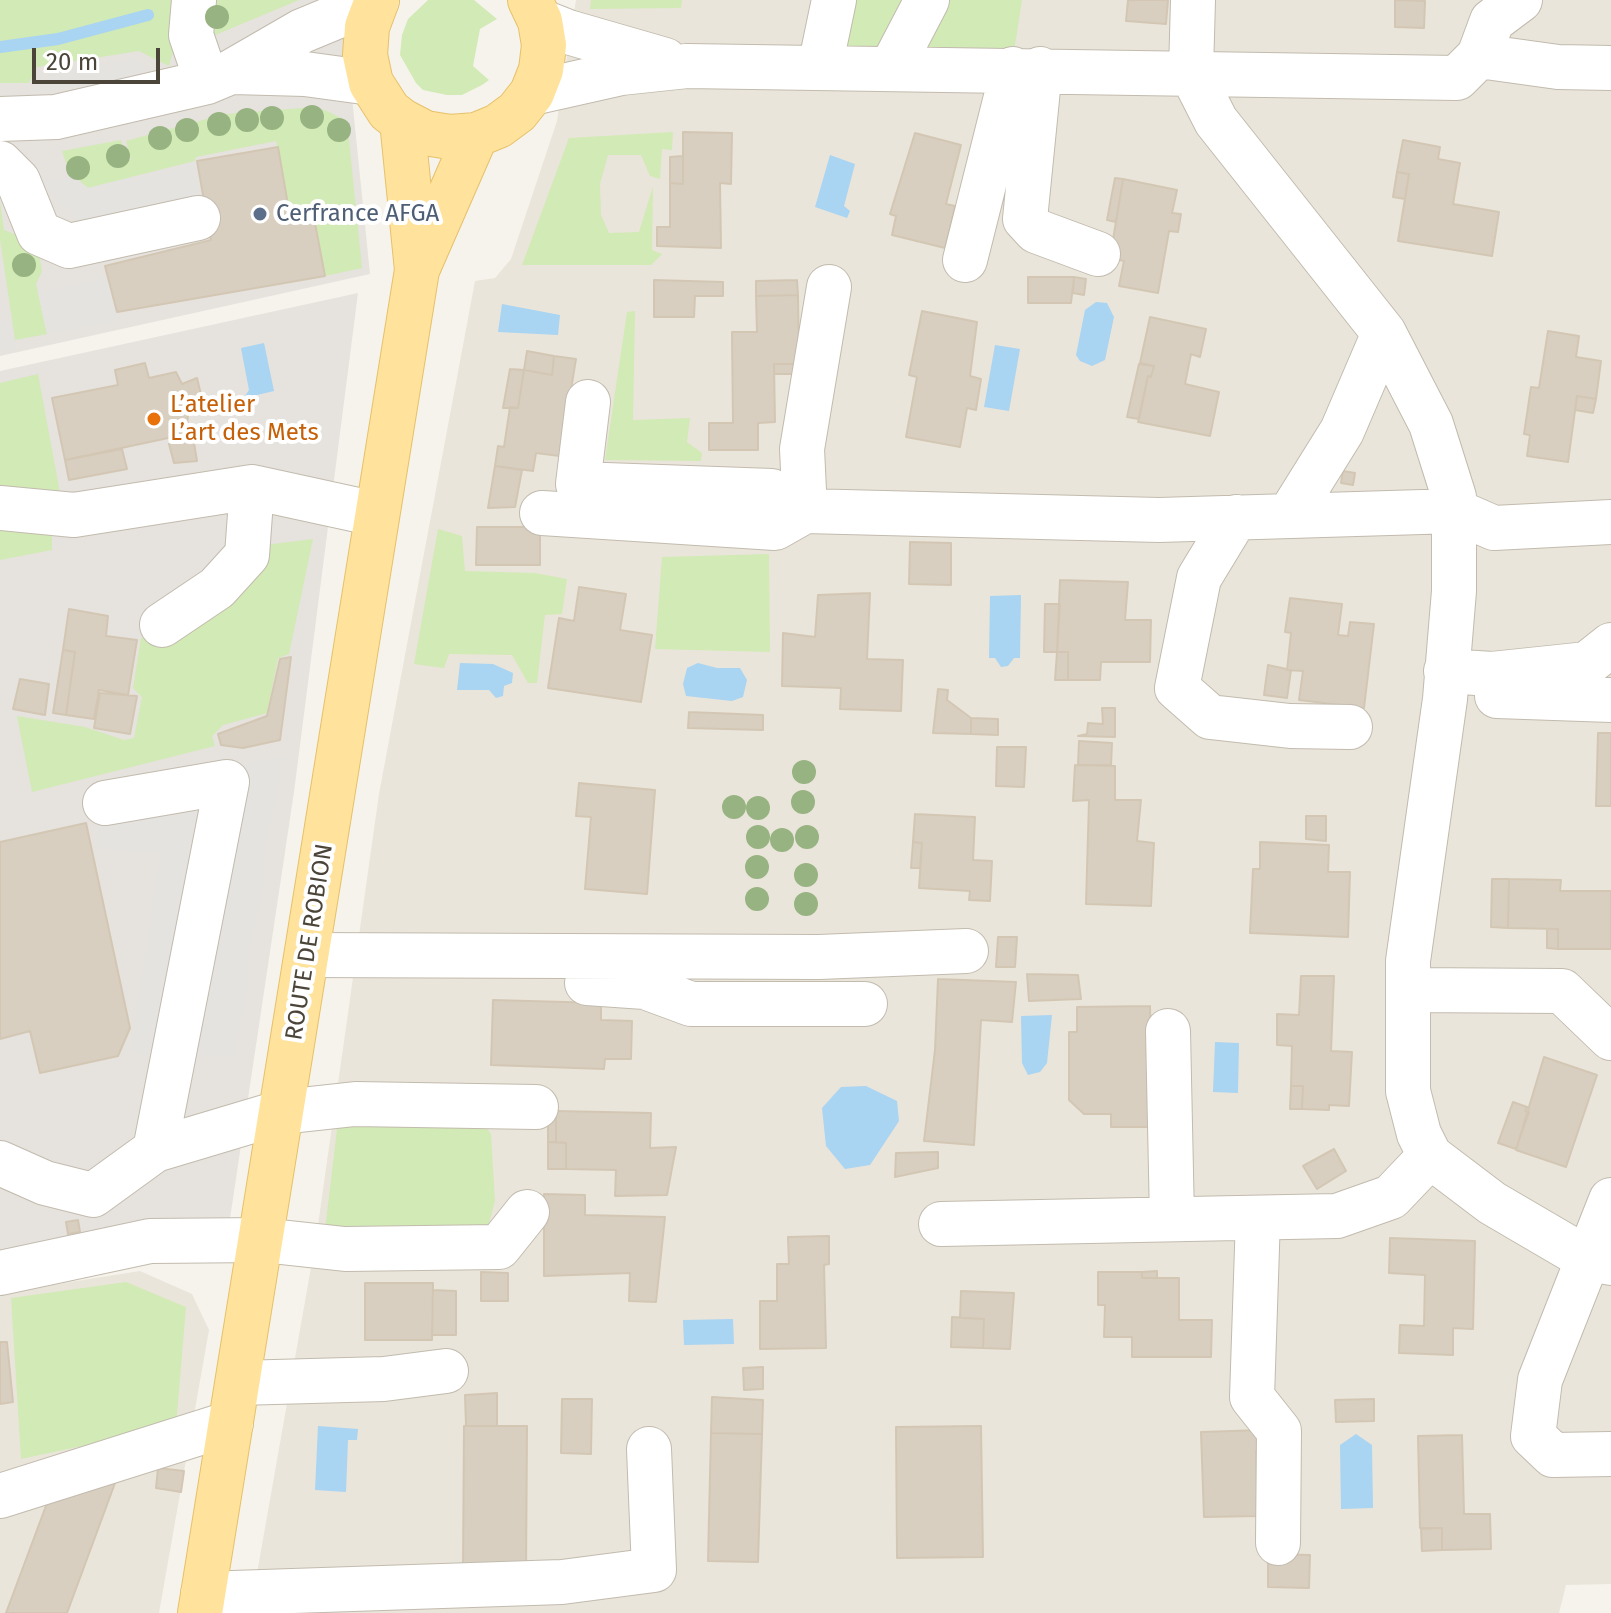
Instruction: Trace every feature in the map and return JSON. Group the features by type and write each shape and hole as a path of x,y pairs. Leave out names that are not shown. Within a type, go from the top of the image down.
{"main road":[{"path":"377,0 367,27 365,55 371,83 389,111 402,121 425,133 450,137 476,135 517,112 532,93 541,70 544,45 535,10"},
{"name":"ROUTE DE ROBION","path":"402,121 417,270"},
{"name":"ROUTE DE ROBION","path":"202,1603 417,270 476,135"}],"street":[{"path":"194,0 191,35 219,77"},
{"path":"0,119 56,117 122,104 219,77 302,31 377,0"},
{"path":"820,67 834,0"},
{"path":"892,67 927,0"},
{"path":"1193,0 1191,72 1216,121 1384,333 1431,424 1454,497 1454,591 1446,685 1408,975 1408,1091 1419,1134 1430,1156 1492,1203 1599,1260"},
{"path":"535,10 609,45 687,66"},
{"path":"532,93 621,73 687,66 1457,78 1490,19 1558,67 1611,68"},
{"path":"1027,69 1025,219 1036,231 1098,254"},
{"path":"965,260 1027,69"},
{"path":"219,77 305,74 371,83"},
{"path":"0,163 18,181 39,233 69,246 198,218"},
{"path":"790,520 829,287"},
{"path":"1289,516 1342,431 1384,333"},
{"path":"588,402 578,484 772,491 790,520"},
{"path":"162,625 217,588 247,555 252,487"},
{"path":"0,508 74,515 252,487 376,514"},
{"path":"542,513 790,520 1159,520 1455,511 1494,528 1603,523"},
{"path":"1236,517 1199,578 1177,688 1210,717 1290,726 1350,727"},
{"path":"1446,685 1492,674 1587,664 1611,645"},
{"path":"1446,685 1490,696 1611,700"},
{"path":"105,803 227,782 155,1150"},
{"path":"306,968 966,951"},
{"path":"1408,975 1582,967"},
{"path":"306,968 645,987 691,1004 865,1004"},
{"path":"1408,975 1456,993 1562,991 1611,1038"},
{"path":"1168,1031 1172,1219"},
{"path":"0,1163 45,1183 93,1195 155,1150 282,1112 355,1104 536,1107"},
{"path":"941,1224 1337,1216 1391,1197 1430,1156"},
{"path":"1611,1200 1599,1260 1540,1380 1533,1436 1553,1455 1611,1454"},
{"path":"0,1273 150,1241 262,1240 345,1249 499,1247 527,1212"},
{"path":"1258,1218 1252,1397 1279,1431 1278,1543"},
{"path":"0,1496 235,1403 446,1371"},
{"path":"202,1603 562,1582 654,1570 649,1449"}],"shaded area":[{"path":"0,0 342,0 370,274 0,356"},
{"path":"576,0 1611,0 1611,1584 1566,1585 1559,1613 250,1613 316,1239 379,794 475,281 495,278 511,259 557,121"},
{"path":"135,58 151,70 101,87 34,91 41,78"},
{"path":"197,161 202,200 80,225 39,180 71,177 88,188"},
{"path":"106,278 120,320 47,334 38,293"},
{"path":"358,293 294,792 226,1245 0,1289 0,371"},
{"path":"9,320 16,349 0,352 0,322"},
{"path":"281,756 235,1057 131,1053 160,853 98,849 95,792"},
{"path":"140,1271 192,1294 209,1330 159,1613 0,1613 0,1293"}],"green space":[{"path":"0,0 179,0 184,51 172,54 169,66 139,51 37,67 29,83 0,83"},
{"path":"205,0 299,0 208,38"},
{"path":"428,0 474,0 497,19 480,29 473,66 489,80 462,95 423,90 400,55 408,19"},
{"path":"591,0 682,0 681,8 590,9"},
{"path":"852,0 916,0 882,51 842,49"},
{"path":"940,0 1022,0 1014,52 911,53"},
{"path":"302,108 325,110 347,121 362,268 325,276 291,222 276,141 196,157 195,161 88,188 69,172 62,151 121,140 126,159 131,160 126,141 225,114"},
{"path":"673,132 672,150 662,149 660,179 650,176 641,155 608,155 600,184 601,215 609,233 639,232 653,186 652,250 662,254 651,265 522,265 569,138"},
{"path":"0,202 4,230 37,243 42,271 36,284 47,334 15,340 0,239"},
{"path":"635,311 633,420 690,418 687,442 702,453 701,461 605,460 627,312"},
{"path":"38,374 62,504 0,500 0,383"},
{"path":"0,518 52,523 52,550 0,560"},
{"path":"438,529 462,536 465,571 535,573 567,579 562,614 545,615 537,683 528,683 512,655 449,654 444,668 414,664"},
{"path":"313,539 289,654 278,658 267,713 223,725 212,736 215,746 32,792 17,716 85,727 124,740 134,738 142,697 133,688 141,638 175,641 257,546"},
{"path":"769,554 770,652 655,649 662,557"},
{"path":"478,1117 491,1134 495,1201 486,1234 325,1230 337,1129 393,1118"},
{"path":"126,1282 186,1307 176,1426 21,1459 11,1298"}],"water":[{"path":"830,155 855,164 844,206 850,211 847,218 815,207"},
{"path":"1096,302 1107,303 1114,317 1105,360 1092,366 1080,361 1076,355 1085,310"},
{"path":"502,304 560,315 558,335 498,332"},
{"path":"264,343 274,391 257,395 254,401 248,402 245,396 249,390 241,348"},
{"path":"995,345 1020,349 1009,411 984,407"},
{"path":"1021,595 1020,658 1014,658 1008,666 1001,667 995,658 989,658 990,596"},
{"path":"460,663 493,664 513,673 512,683 504,686 503,696 496,698 489,690 457,690"},
{"path":"698,663 717,668 740,668 747,680 743,697 732,701 686,696 683,684 687,668"},
{"path":"1052,1015 1047,1063 1040,1072 1028,1075 1022,1063 1021,1016"},
{"path":"1215,1042 1239,1043 1238,1093 1213,1092"},
{"path":"866,1086 897,1101 899,1121 870,1165 845,1169 826,1146 822,1108 841,1087"},
{"path":"733,1319 734,1344 684,1345 683,1320"},
{"path":"318,1426 358,1429 357,1440 348,1440 346,1492 315,1490"},
{"path":"1356,1434 1372,1445 1373,1508 1341,1509 1340,1445"}],"building":[{"path":"1128,0 1168,0 1166,24 1126,21"},
{"path":"1395,0 1425,1 1424,28 1395,27"},
{"path":"683,132 732,133 731,184 720,183 721,248 657,246 657,227 670,227 670,183 683,184"},
{"path":"915,133 961,145 946,204 955,206 945,248 892,235 896,216 890,214"},
{"path":"1403,140 1440,147 1438,159 1460,163 1453,204 1499,212 1492,256 1398,241 1409,174 1397,172"},
{"path":"278,147 291,222 314,218 325,276 117,312 105,266 211,240 197,161"},
{"path":"683,156 683,184 670,183 670,157"},
{"path":"1397,172 1409,174 1405,199 1393,197"},
{"path":"1115,178 1123,179 1116,222 1107,220"},
{"path":"1123,179 1177,190 1172,213 1181,214 1178,232 1169,231 1158,293 1119,286 1124,261 1110,258"},
{"path":"1028,277 1074,277 1071,303 1028,303"},
{"path":"1074,277 1086,279 1084,295 1073,293"},
{"path":"654,280 723,282 723,296 695,296 694,317 654,317"},
{"path":"797,280 798,295 756,296 756,281"},
{"path":"798,295 799,364 774,364 775,422 758,423 758,450 709,450 709,423 733,423 732,332 757,332 756,296"},
{"path":"922,311 977,322 970,376 981,379 976,410 967,408 960,447 906,437 917,377 909,375"},
{"path":"1150,317 1206,329 1200,357 1191,354 1185,384 1219,392 1210,436 1138,422 1148,376 1151,377 1154,366 1140,363"},
{"path":"1548,331 1579,336 1576,357 1601,361 1596,399 1577,396 1568,462 1527,456 1530,435 1524,434 1531,387 1539,388"},
{"path":"527,351 554,356 552,375 524,370"},
{"path":"554,356 576,359 560,456 536,453 533,471 495,466 498,446 504,447 510,407 518,408 524,370 552,375"},
{"path":"145,363 149,378 176,372 182,384 197,378 204,407 188,411 187,434 65,460 52,398 118,385 115,370"},
{"path":"774,364 799,364 799,374 774,374"},
{"path":"1139,364 1154,366 1151,377 1148,376 1139,419 1127,417"},
{"path":"510,369 524,370 518,408 503,408"},
{"path":"1577,396 1596,399 1593,413 1575,410"},
{"path":"193,437 197,461 174,463 169,444"},
{"path":"122,449 127,469 69,480 65,460"},
{"path":"495,466 522,470 515,507 488,508"},
{"path":"1343,471 1355,473 1353,485 1341,483"},
{"path":"477,527 540,527 540,565 476,565"},
{"path":"910,542 951,543 951,585 909,584"},
{"path":"1060,580 1128,582 1125,620 1151,620 1150,662 1101,662 1100,680 1068,680 1068,652 1057,652"},
{"path":"579,587 626,594 620,630 652,635 641,702 548,688 559,618 574,621"},
{"path":"870,593 867,659 903,660 901,711 840,709 841,688 782,686 783,633 815,637 818,595"},
{"path":"1290,598 1342,604 1338,635 1348,636 1350,622 1374,624 1364,708 1299,700 1303,671 1287,670 1291,633 1285,632"},
{"path":"1045,604 1060,604 1057,652 1044,652"},
{"path":"69,609 108,616 106,636 137,640 128,695 99,690 94,719 66,715 75,652 63,650"},
{"path":"63,650 75,652 66,715 53,713"},
{"path":"1057,652 1068,652 1068,680 1055,680"},
{"path":"291,657 280,740 243,748 221,745 218,734 267,716 280,659"},
{"path":"1268,665 1291,670 1287,698 1264,695"},
{"path":"20,679 49,684 45,715 13,709"},
{"path":"938,689 948,690 947,700 971,718 971,734 933,733"},
{"path":"100,693 137,696 130,734 94,728"},
{"path":"1102,708 1115,708 1115,737 1078,736 1087,734 1088,723 1103,724"},
{"path":"689,712 763,715 763,730 688,728"},
{"path":"971,718 998,719 998,735 971,734"},
{"path":"1598,733 1611,733 1611,806 1596,806"},
{"path":"1079,741 1112,743 1111,765 1078,765"},
{"path":"997,747 1026,747 1024,787 996,786"},
{"path":"1075,765 1115,766 1115,800 1141,800 1137,841 1154,843 1151,906 1086,904 1089,800 1073,801"},
{"path":"579,783 655,790 647,894 585,889 591,817 576,816"},
{"path":"915,814 975,817 973,860 992,861 990,901 969,900 970,891 919,888 922,843 913,842"},
{"path":"1306,816 1326,816 1326,841 1306,839"},
{"path":"86,823 130,1028 118,1056 40,1073 30,1031 0,1039 0,842"},
{"path":"913,842 922,843 920,868 911,868"},
{"path":"1260,842 1329,845 1328,872 1350,872 1348,937 1250,933 1253,869 1260,869"},
{"path":"1492,879 1509,879 1508,928 1491,927"},
{"path":"1509,879 1561,880 1560,891 1611,891 1611,949 1558,949 1558,929 1508,928"},
{"path":"1547,929 1558,929 1558,949 1547,948"},
{"path":"998,937 1017,937 1015,967 996,967"},
{"path":"1027,974 1078,975 1081,999 1029,1001"},
{"path":"1301,976 1334,976 1331,1051 1352,1052 1349,1106 1329,1105 1329,1110 1302,1109 1303,1086 1291,1086 1292,1046 1277,1045 1277,1014 1299,1015"},
{"path":"938,979 1016,982 1012,1022 981,1020 974,1145 924,1141 935,1050"},
{"path":"493,1000 601,1003 601,1020 632,1021 631,1059 605,1059 604,1069 491,1065"},
{"path":"1150,1006 1152,1127 1111,1127 1111,1114 1084,1114 1069,1100 1069,1032 1077,1032 1077,1007"},
{"path":"1544,1057 1597,1075 1566,1167 1516,1150"},
{"path":"1291,1086 1303,1086 1302,1109 1290,1109"},
{"path":"1513,1102 1527,1107 1525,1111 1529,1112 1516,1149 1498,1143"},
{"path":"548,1111 556,1111 556,1142 548,1142"},
{"path":"556,1111 651,1113 650,1148 676,1147 667,1195 615,1196 616,1170 566,1169 566,1143 556,1142"},
{"path":"548,1142 566,1143 566,1169 548,1169"},
{"path":"1334,1149 1346,1171 1317,1189 1303,1166"},
{"path":"938,1152 938,1168 895,1177 896,1153"},
{"path":"544,1194 585,1195 585,1215 665,1217 656,1302 629,1301 630,1273 544,1276"},
{"path":"78,1220 80,1232 68,1234 66,1222"},
{"path":"829,1236 829,1264 824,1265 826,1348 760,1349 760,1301 777,1301 777,1264 789,1264 788,1237"},
{"path":"1390,1238 1475,1241 1473,1329 1453,1328 1453,1355 1399,1353 1400,1325 1424,1326 1425,1275 1389,1273"},
{"path":"1157,1271 1157,1278 1142,1278 1142,1272"},
{"path":"481,1272 508,1273 508,1301 481,1301"},
{"path":"1098,1272 1142,1272 1142,1278 1179,1278 1179,1320 1212,1320 1211,1357 1132,1357 1132,1337 1104,1337 1105,1305 1098,1305"},
{"path":"365,1283 433,1283 432,1340 365,1340"},
{"path":"433,1290 456,1291 456,1335 432,1335"},
{"path":"961,1291 1014,1293 1010,1349 983,1348 984,1319 960,1318"},
{"path":"952,1317 984,1319 983,1348 951,1347"},
{"path":"0,1342 7,1342 13,1402 0,1404"},
{"path":"763,1367 763,1389 744,1390 743,1368"},
{"path":"497,1393 497,1426 466,1426 465,1395"},
{"path":"712,1397 763,1400 762,1434 711,1433"},
{"path":"562,1399 592,1399 591,1454 561,1453"},
{"path":"1374,1399 1374,1421 1336,1422 1335,1400"},
{"path":"464,1426 527,1426 526,1572 463,1571"},
{"path":"981,1426 983,1557 897,1558 896,1427"},
{"path":"1263,1430 1264,1451 1256,1451 1258,1516 1204,1517 1201,1432"},
{"path":"711,1433 762,1434 758,1562 708,1561"},
{"path":"1462,1435 1464,1514 1490,1514 1491,1549 1442,1550 1442,1528 1420,1528 1418,1436"},
{"path":"158,1468 184,1471 181,1492 156,1488"},
{"path":"118,1475 67,1613 6,1613 50,1495"},
{"path":"1442,1528 1442,1550 1422,1551 1421,1529"},
{"path":"1268,1554 1310,1555 1309,1588 1268,1587"}],"waterway":[{"path":"0,47 58,39 148,15"}],"place":[{"name":"Cerfrance AFGA","path":"260,214"},
{"name":"L’atelier L’art des Mets","path":"154,419"}]}
